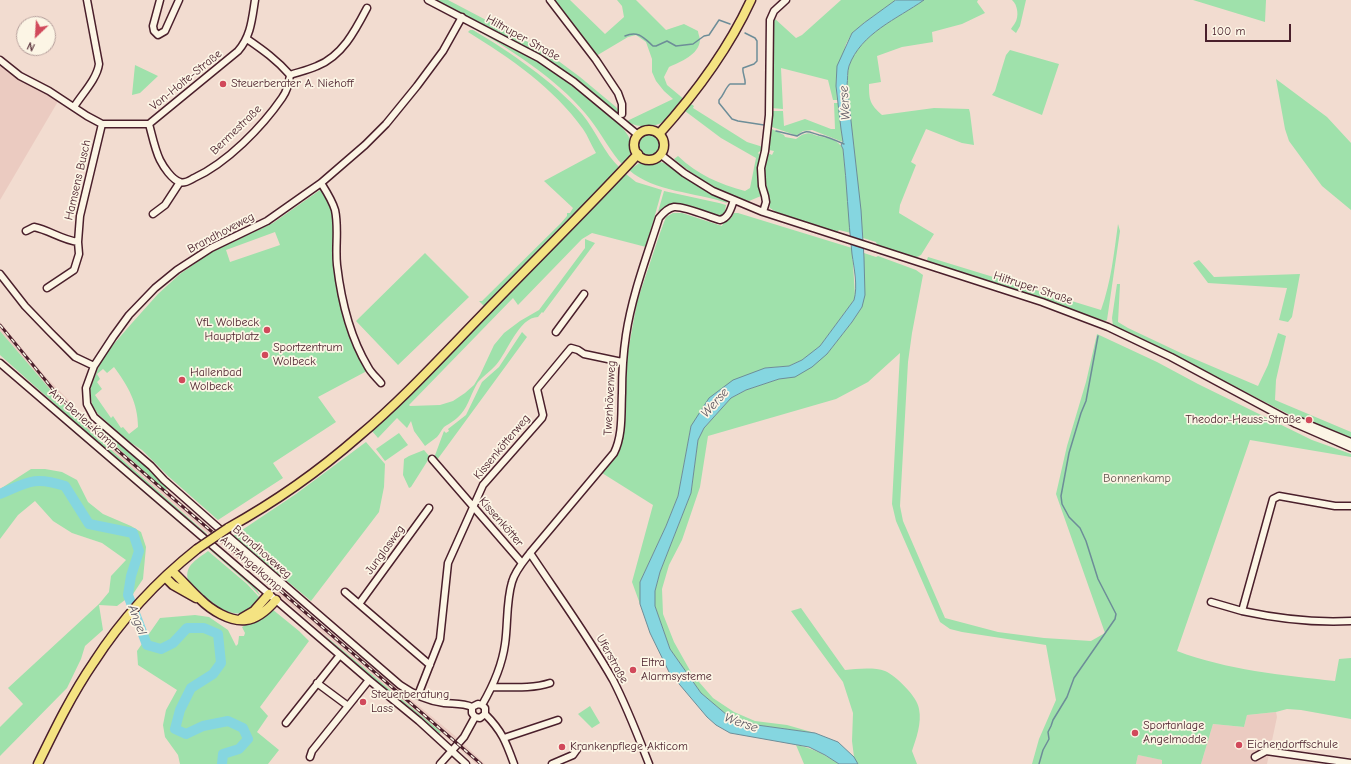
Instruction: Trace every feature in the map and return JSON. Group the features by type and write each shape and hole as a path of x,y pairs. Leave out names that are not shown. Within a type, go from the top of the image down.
{"main road":[{"path":"659,134 679,112 713,69 751,0"},
{"path":"647,130 652,130 659,134 664,143 660,154 652,159 642,157 638,154 634,145 638,135 647,130"},
{"path":"38,764 61,717 94,661 114,634 153,589 197,550 228,528 282,496 361,435 609,186 638,154"},
{"path":"172,571 200,600"},
{"path":"165,577 173,585 200,600 222,615 245,621 256,617 271,607 276,600"},
{"path":"240,619 254,611 269,594"}],"street":[{"path":"74,107 98,70 99,64 87,0"},
{"path":"160,0 153,26 154,31 158,35 165,31 179,0"},
{"name":"Von-Holte-Straße","path":"0,60 20,76 38,84 102,124 149,124 238,51 246,39 251,27 255,0"},
{"name":"Hiltruper Straße","path":"428,0 539,58 556,69 638,135"},
{"path":"550,0 596,60 618,93 622,104 622,114"},
{"path":"763,212 766,202 761,168 765,151 769,115 770,20 774,11 786,0"},
{"path":"246,39 271,55 290,75 317,66 333,56 343,47 352,35 367,8"},
{"name":"Brandhoveweg","path":"462,17 443,51 417,86 386,124 357,154 321,183 267,221 211,248 173,273 155,288 130,315 113,337 94,366 86,388 87,404 94,417 151,466 164,480 283,585 400,685 430,700 443,703 464,704 472,707"},
{"name":"Bermestraße","path":"180,182 186,182 203,174 235,150 256,129 283,97 290,75"},
{"name":"Hamsens Busch","path":"47,288 74,270 78,254 80,216 102,124"},
{"path":"149,124 159,159 174,178 180,182 165,205 153,214"},
{"name":"Hiltruper Straße","path":"660,154 696,181 713,191 763,212 1077,314 1142,343 1318,434 1351,448"},
{"path":"321,183 335,210 336,264 342,295 357,345 368,368 381,383"},
{"name":"Twenhövenweg","path":"482,705 492,687 501,663 505,644 509,597 512,581 522,563 614,453 617,447 620,434 622,362 626,334 633,298 659,218 667,210 674,207 684,208 720,220 725,219 728,216 734,200"},
{"name":"Hamsens Busch","path":"26,231 34,227 41,228 78,242"},
{"path":"0,274 25,306 75,357 94,366"},
{"path":"556,332 584,294"},
{"name":"Kissenkötterweg","path":"474,508 483,485 542,418 537,389 571,348 584,354 622,362"},
{"name":"Am Berler Kamp","path":"1,366 148,490"},
{"name":"Hiltruper Straße","path":"1283,416 1351,442"},
{"name":"Kissenkötter","path":"432,459 522,563"},
{"name":"Am Angelkamp","path":"148,490 369,680 419,721 466,764"},
{"path":"1242,611 1273,499 1279,496 1335,506 1351,506"},
{"name":"Junglasweg","path":"359,604 429,508"},
{"path":"418,695 440,639 448,563 474,508"},
{"name":"Uferstraße","path":"530,553 584,632 613,682 631,718 649,764"},
{"path":"345,592 430,664"},
{"path":"1211,602 1274,618 1305,622 1351,621"},
{"path":"286,722 340,655"},
{"path":"310,757 312,751 369,680"},
{"path":"317,683 348,706"},
{"path":"492,687 520,687 550,683"},
{"path":"475,717 472,713 472,707 478,704 482,705 485,708 485,714 496,725 504,738 514,764"},
{"path":"475,717 480,718 485,714"},
{"path":"440,764 464,736 475,717"},
{"path":"504,738 558,720"},
{"path":"552,764 573,755 578,748"},
{"path":"1255,758 1266,751 1351,763"}],"shaded area":[{"path":"0,60 60,98 0,200"},
{"path":"0,322 45,376 97,429 319,623 454,735 485,764 476,764 450,740 317,628 92,433 61,402 0,331"},
{"name":"Eichendorffschule","path":"1276,712 1277,717 1267,764 1201,764 1213,724 1244,727 1247,715"},
{"path":"1138,755 1163,760 1162,764 1136,764"}],"green space":[{"path":"435,0 448,0 545,51 580,77 616,107 627,121 626,122 546,59"},
{"path":"554,0 570,0 605,34 624,17 622,6 617,0 636,0 666,30 684,24 698,31 700,40 696,50 693,54 669,67 664,77 667,85 685,100 669,118 659,124 639,126 627,121 673,99 656,81 652,72 652,59 646,42 636,35 628,37 596,56"},
{"path":"841,0 896,0 852,33 846,44 836,78 837,100 833,100 828,80 781,68 783,109 771,108 772,21 774,18 796,38 802,35"},
{"path":"924,0 978,0 977,2 985,13 962,24 932,32 933,42 902,47 877,56 881,82 869,84 871,102 882,115 934,108 969,109 974,145 962,143 926,129 911,162 916,165 900,205 899,213 934,234 921,255 915,258 877,245 876,242 863,238 847,85 849,66 862,44 881,28"},
{"path":"1012,0 1026,0 1020,26 1016,33 1011,29 1016,20 1017,14 1016,5"},
{"path":"1193,0 1266,0 1265,22"},
{"path":"470,26 475,27 536,59 556,73 620,125 628,135 632,145 630,154 623,165 590,119 574,100 561,88 516,54"},
{"path":"473,30 502,48 558,90 582,114 609,156 620,168 485,307 479,301 482,301 561,223 567,216 567,213 570,213 573,208 544,181 596,153 583,129 545,87 515,63 468,32"},
{"path":"1010,50 1059,64 1042,115 992,95 995,91 1006,55"},
{"path":"135,65 158,76 140,93 132,95"},
{"path":"1276,79 1327,117 1351,143 1351,210 1322,186 1289,141 1285,129"},
{"path":"834,103 838,103 843,142 812,130 803,131 795,135 772,127 771,111 783,111 784,126 805,119 831,129 835,129"},
{"path":"691,104 694,106 693,108 747,142 763,147 762,151 758,153 762,157 759,179 761,196 749,201 729,194 700,178 674,159 678,156 701,174 726,185 745,191 750,188 756,158 721,138 685,111"},
{"path":"772,129 785,137 796,139 803,134 810,133 832,140 841,146 843,149 851,233 839,230 837,232 776,212 770,208 764,169 767,154 772,155 774,151 769,150 768,148"},
{"path":"649,134 657,137 660,145 657,153 649,156 641,153 638,145 641,137"},
{"path":"641,162 664,163 697,185 726,200 727,203 675,191 650,183 629,170"},
{"path":"626,174 636,182 662,190 646,247 592,233 582,239 518,305 513,298 409,405 440,405 453,401 465,393 474,385 494,345 504,333 520,321 539,310 585,248 585,239 595,243 543,313 542,312 538,317 525,323 519,329 496,365 478,382 466,407 459,416 444,427 437,437 425,446 414,431 411,421 407,428 397,418 378,438 372,431"},
{"name":"Sportzentrum Wolbeck","path":"320,190 327,197 332,212 336,233 336,264 348,320 368,368 365,372 318,397 336,422 273,463 283,478 218,520 168,476 142,450 128,441 98,414 92,405 90,389 106,353 158,294 180,274 210,253 273,223","holes":["275,232 280,245 230,262 226,250","114,367 128,388 134,402 138,418 138,427 129,434 123,427 121,428 113,416 111,418 95,395 102,389 97,382 100,379 97,374 103,369 107,373"]},
{"path":"664,191 726,205 725,211 723,215 718,216 695,207 671,204 658,212"},
{"path":"673,213 682,213 722,226 723,223 731,218 734,213 738,213 852,248 855,295 854,300 820,346 812,353 789,366 765,368 691,426 678,496 640,582 640,604 632,582 653,505 602,473 620,449 624,433 626,363 637,302 666,217"},
{"path":"1118,224 1120,231 1107,320 1105,321 927,260 928,257 1101,310 1110,278"},
{"path":"425,253 469,297 398,365 356,321"},
{"name":"Bonnenkamp","path":"864,253 876,257 878,256 916,270 923,275 908,362 900,506 903,521 945,618 998,632 1044,638 1091,641 1105,633 1056,494 1067,446 1086,382 1097,334 1157,362 1198,384 1312,440 1351,454 1351,457 1250,440 1177,651 1215,663 1255,671 1335,681 1339,659 1351,658 1351,719 1287,709 1276,712 1247,715 1244,727 1213,724 1201,764 1162,764 1162,760 1138,755 1136,764 1032,764 1039,739 1056,700 1046,645 962,632 950,629 940,622 896,521 892,504 900,353 868,382 836,399 708,436 700,487 682,540 669,565 662,589 663,614 674,642 692,674 713,698 734,712 755,721 787,725 815,733 757,725 743,721 727,715 701,693 670,649 655,606 655,591 660,572 691,493 698,440 704,428 731,398 746,390 779,379 827,354 862,307"},
{"path":"1199,260 1214,277 1300,274 1292,317 1288,322 1279,320 1287,288 1208,283 1193,263"},
{"path":"1117,284 1120,284 1118,322 1183,354 1258,386 1268,365 1278,333 1286,336 1276,380 1275,400 1351,432 1351,439 1303,418 1294,417 1135,335 1113,326 1112,318"},
{"path":"0,331 61,402 92,433 207,534 206,535 56,407 57,406 0,355"},
{"path":"522,332 527,337 437,460 434,458 444,431 446,433 449,431 448,429 466,415 482,382 499,367"},
{"path":"63,421 184,525 184,527 62,422"},
{"path":"100,426 148,467 168,488 165,490 97,429"},
{"path":"399,433 408,445 385,461 376,449"},
{"path":"366,442 385,464 384,487 379,512 311,601 233,536 296,494"},
{"path":"424,450 430,457 409,488 403,475 404,459"},
{"path":"31,469 45,469 62,472 77,480 88,502 103,514 141,532 146,547 143,579 133,594 117,606 99,605 103,630 85,646 81,659 67,688 0,756 0,727 23,704 8,688 99,604 109,592 111,576 126,560 102,543 72,533 53,521 35,501 18,515 0,539 0,489"},
{"path":"212,549 246,578 258,591 260,596 250,585 210,550"},
{"path":"208,551 247,584 260,598 252,608 243,613 233,613 223,609 213,603 188,580 187,575 190,566"},
{"path":"801,608 845,670 870,669 885,671 900,682 911,693 918,704 920,714 918,731 912,751 917,764 858,764 854,757 852,741 853,713 843,682 791,611"},
{"path":"272,609 309,641 260,707 268,716 257,732 279,750 268,764 180,764 178,755 165,737 163,725 166,710 177,690 138,665 137,651 160,618 195,615 209,617 228,630 236,646 238,644 239,636 244,636 245,633 242,627 261,617"},
{"path":"322,633 441,732 439,734"},
{"path":"590,706 600,723 592,728 578,714"},
{"path":"796,745 819,752 839,764 804,764"}],"water":[{"name":"Werse","path":"896,0 924,0 881,28 862,44 855,54 848,71 847,85 861,210 864,258 865,295 862,307 827,354 812,367 795,377 779,379 746,390 731,398 704,428 698,440 691,493 660,572 655,591 655,606 670,649 701,693 727,715 757,725 815,733 838,742 854,757 858,764 839,764 809,747 730,733 716,725 707,717 669,672 650,633 640,604 640,582 678,496 691,426 709,398 733,380 765,368 789,366 802,360 820,346 854,300 856,289 846,175 843,149 841,145 843,142 836,86 837,66 852,33"}],"waterway":[{"path":"625,36 637,34 653,46 667,41 676,46 693,44 704,36 709,35 719,20 730,24"},
{"path":"745,33 755,38 757,41 757,61 754,64 743,68 745,84 730,84 719,100 719,103 732,119 764,125"},
{"path":"776,131 797,136 804,132 810,132 844,144"},
{"path":"1039,764 1043,750 1049,739 1048,732 1053,720 1067,697 1074,678 1115,619 1116,614 1098,579 1086,541 1080,528 1069,517 1062,504 1061,496 1069,453 1086,401 1098,336"},
{"name":"Angel","path":"0,494 18,486 38,481 46,481 65,486 89,524 133,533 139,551 131,576 128,595 147,645 161,649 173,643 187,628 204,628 218,634 221,663 213,674 191,688 180,710 175,729 186,734 203,726 228,721 243,728 248,739 239,749 223,754 222,764"}],"railway":[{"path":"0,325 56,393 87,424 481,764"}],"place":[{"name":"Steuerberater A. Niehoff","path":"223,84"},
{"name":"VfL Wolbeck Hauptplatz","path":"267,330"},
{"name":"Sportzentrum Wolbeck","path":"265,355"},
{"name":"Hallenbad Wolbeck","path":"182,380"},
{"name":"Theodor-Heuss-Straße","path":"1309,420"},
{"name":"Eltra Alarmsysteme","path":"633,670"},
{"name":"Steuerberatung Lass","path":"363,702"},
{"name":"Sportanlage Angelmodde","path":"1135,733"},
{"name":"Eichendorffschule","path":"1239,745"},
{"name":"Krankenpflege Akticom","path":"562,747"}]}
